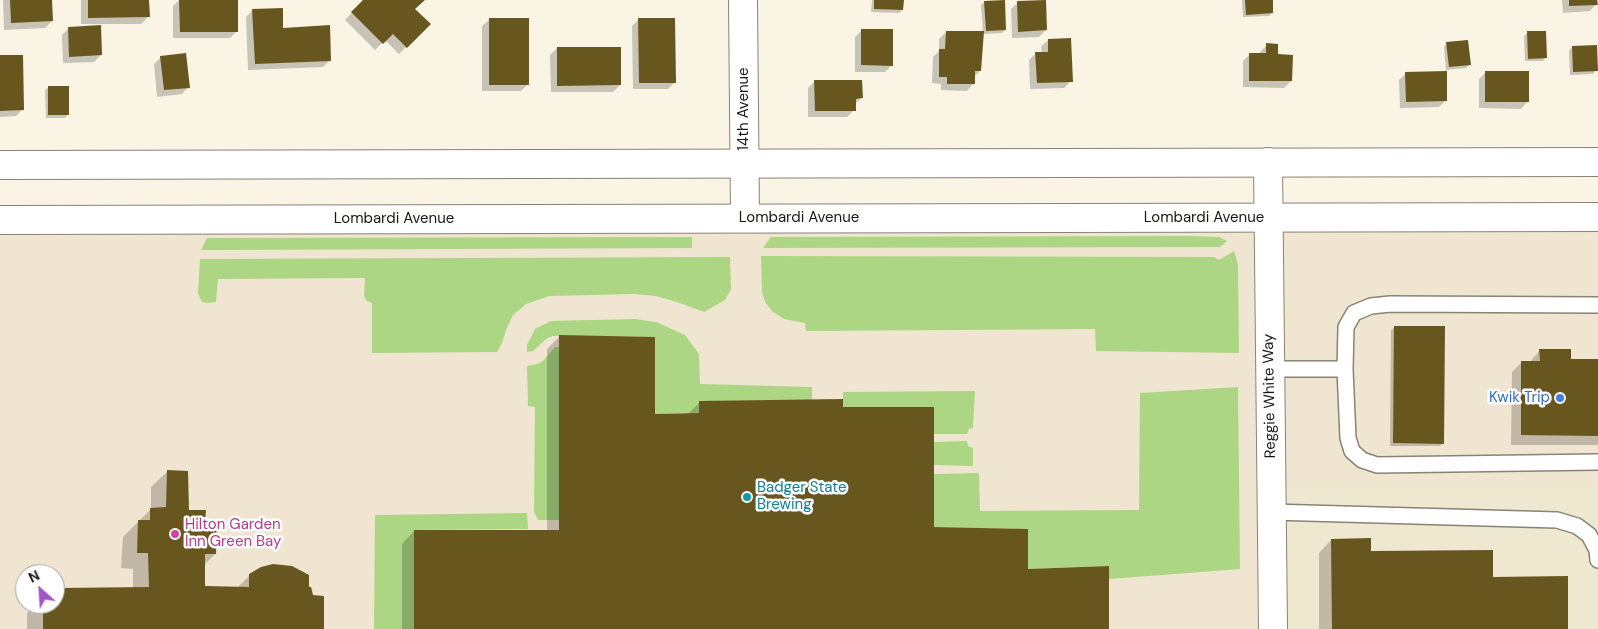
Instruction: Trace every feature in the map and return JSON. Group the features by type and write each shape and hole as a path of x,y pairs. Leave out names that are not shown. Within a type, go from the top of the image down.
{"main road":[{"name":"14th Avenue","path":"744,0 746,218"},
{"name":"Reggie White Way","path":"1268,162 1273,629"},
{"path":"0,165 1598,162"},
{"name":"Lombardi Avenue","path":"0,220 1598,217"}],"lane":[{"path":"1598,305 1390,304 1371,306 1354,313 1346,327 1345,370 1348,438 1352,451 1362,460 1377,465 1598,462"},
{"path":"1270,369 1345,370"},
{"path":"1272,512 1557,520 1577,526 1589,535 1597,550 1598,560"}],"shaded area":[{"path":"1598,217 1598,488 1271,488 1273,629 0,629 0,220"},
{"path":"1271,488 1598,488 1598,629 1273,629"}],"green space":[{"path":"692,237 692,248 201,250 207,238"},
{"path":"771,237 1219,237 1227,241 1220,247 763,248"},
{"path":"1234,251 1238,265 1239,353 1096,351 1095,329 806,331 805,323 784,319 773,312 765,302 762,292 761,256 1214,257 1219,260"},
{"path":"730,257 731,289 725,300 704,312 656,296 635,294 549,296 526,304 513,315 497,352 372,353 372,303 367,301 364,296 365,278 218,279 216,302 202,302 198,293 200,259"},
{"path":"635,319 656,322 685,335 699,354 700,384 812,387 812,400 699,402 699,413 655,414 655,337 553,336 546,339 533,351 527,352 527,345 535,329 551,321"},
{"path":"555,347 559,347 559,520 538,520 534,512 535,407 528,406 527,366 543,361"},
{"path":"1238,387 1240,569 1109,579 1109,566 1028,569 1027,529 934,527 934,474 979,473 980,511 1139,510 1140,393"},
{"path":"975,391 973,428 969,429 967,434 934,434 934,407 843,407 843,392"},
{"path":"967,441 968,446 973,448 973,466 934,465 934,442"},
{"path":"527,513 528,529 414,530 414,629 374,629 375,515"}],"building":[{"path":"10,0 52,0 53,21 11,23"},
{"path":"88,0 149,0 150,17 88,18"},
{"path":"179,0 238,0 238,32 180,32"},
{"path":"363,0 425,0 415,9 431,24 407,48 393,34 383,44 351,12"},
{"path":"874,0 904,0 903,10 874,9"},
{"path":"1005,0 1006,30 986,31 984,1"},
{"path":"1046,0 1047,30 1018,32 1017,1"},
{"path":"1245,0 1273,0 1273,13 1246,15"},
{"path":"1569,0 1597,0 1598,5 1569,6"},
{"path":"283,8 283,28 330,25 331,61 255,64 252,9"},
{"path":"489,18 529,18 529,85 489,85"},
{"path":"638,18 675,18 676,83 639,83"},
{"path":"101,25 102,55 69,57 68,27"},
{"path":"861,29 893,29 893,66 861,65"},
{"path":"946,31 984,31 981,71 975,71 975,84 947,84 947,77 939,77 939,49 945,49"},
{"path":"1527,31 1546,31 1547,58 1528,59"},
{"path":"1071,38 1073,82 1037,83 1035,52 1048,52 1048,39"},
{"path":"1468,40 1471,65 1449,67 1446,42"},
{"path":"1266,43 1278,44 1278,54 1293,55 1292,81 1249,81 1249,53 1266,53"},
{"path":"1597,45 1598,71 1573,72 1572,46"},
{"path":"557,47 621,47 621,85 557,86"},
{"path":"186,53 190,88 164,90 160,56"},
{"path":"0,55 23,55 24,110 0,111"},
{"path":"1447,71 1447,101 1406,102 1405,72"},
{"path":"1485,71 1529,71 1529,102 1485,102"},
{"path":"814,80 862,80 863,98 856,99 856,111 815,111"},
{"path":"48,86 69,86 69,115 48,115"},
{"name":"Kwik Trip","path":"1394,326 1445,326 1444,444 1393,443"},
{"name":"Badger State Brewing","path":"559,335 655,337 655,414 699,413 699,401 843,399 843,407 934,407 934,527 1028,529 1028,569 1109,566 1109,629 414,629 414,530 559,530"},
{"name":"Kwik Trip","path":"1539,349 1571,349 1571,359 1598,359 1598,436 1521,435 1521,361 1540,361"},
{"path":"167,470 188,471 189,510 206,510 205,521 217,521 216,554 205,554 205,586 249,587 249,574 261,567 273,564 292,566 309,575 309,587 311,587 313,595 324,596 324,629 43,629 43,614 65,614 65,588 149,587 148,553 137,553 138,520 150,520 150,508 166,507"},
{"path":"1371,538 1371,551 1493,550 1493,577 1568,576 1568,629 1332,629 1331,539"}],"place":[{"name":"Kwik Trip","path":"1560,398"},
{"name":"Badger State Brewing","path":"747,497"},
{"name":"Hilton Garden Inn Green Bay","path":"175,534"}]}
